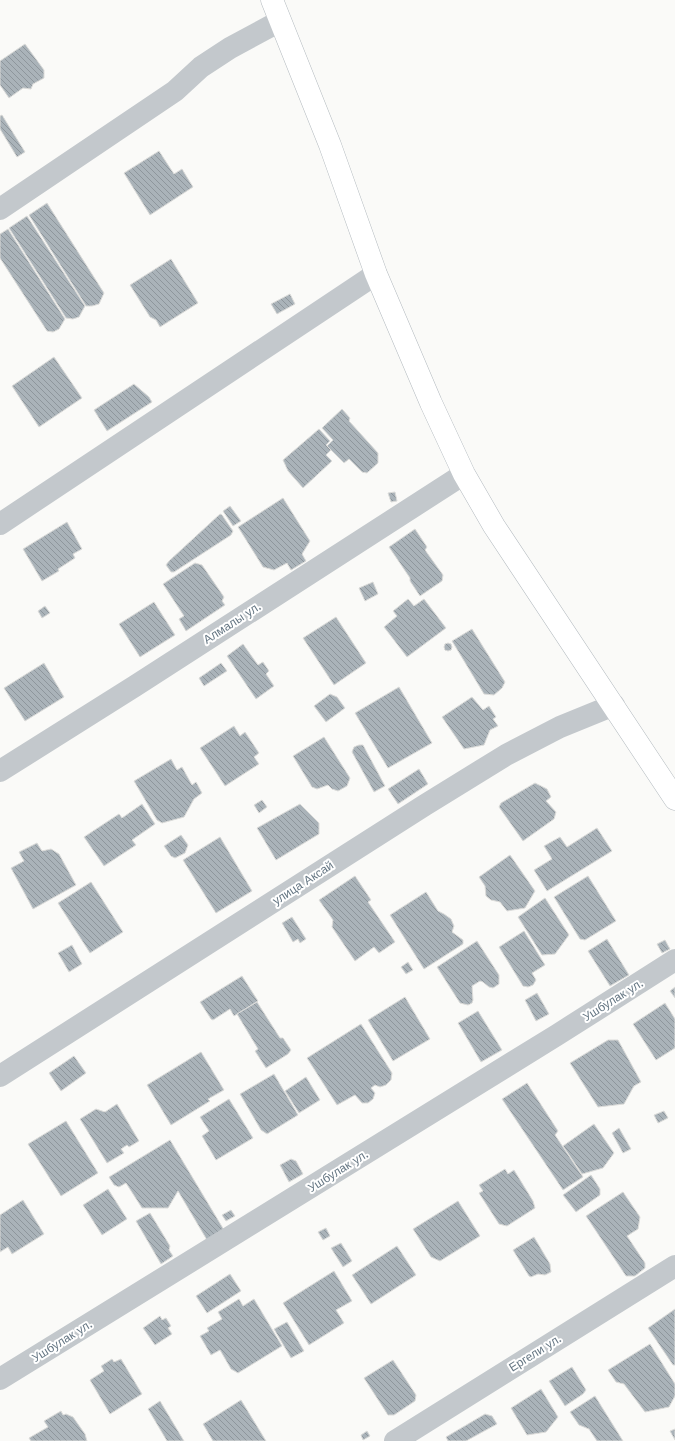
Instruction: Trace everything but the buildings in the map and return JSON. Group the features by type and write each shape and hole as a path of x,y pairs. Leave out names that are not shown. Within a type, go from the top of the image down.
{"main road":[{"path":"272,0 330,145 376,274 431,403 464,474 494,526 675,799"}],"street":[{"path":"0,209 175,91 201,67 230,48 280,21"},
{"path":"0,524 376,274"},
{"name":"Алмалы ул.","path":"0,771 464,474"},
{"name":"улица Аксай","path":"0,1076 506,754 560,727 614,705"},
{"name":"Ушбулак ул.","path":"0,1379 675,960"},
{"name":"Ергели ул.","path":"394,1441 675,1266"}]}
